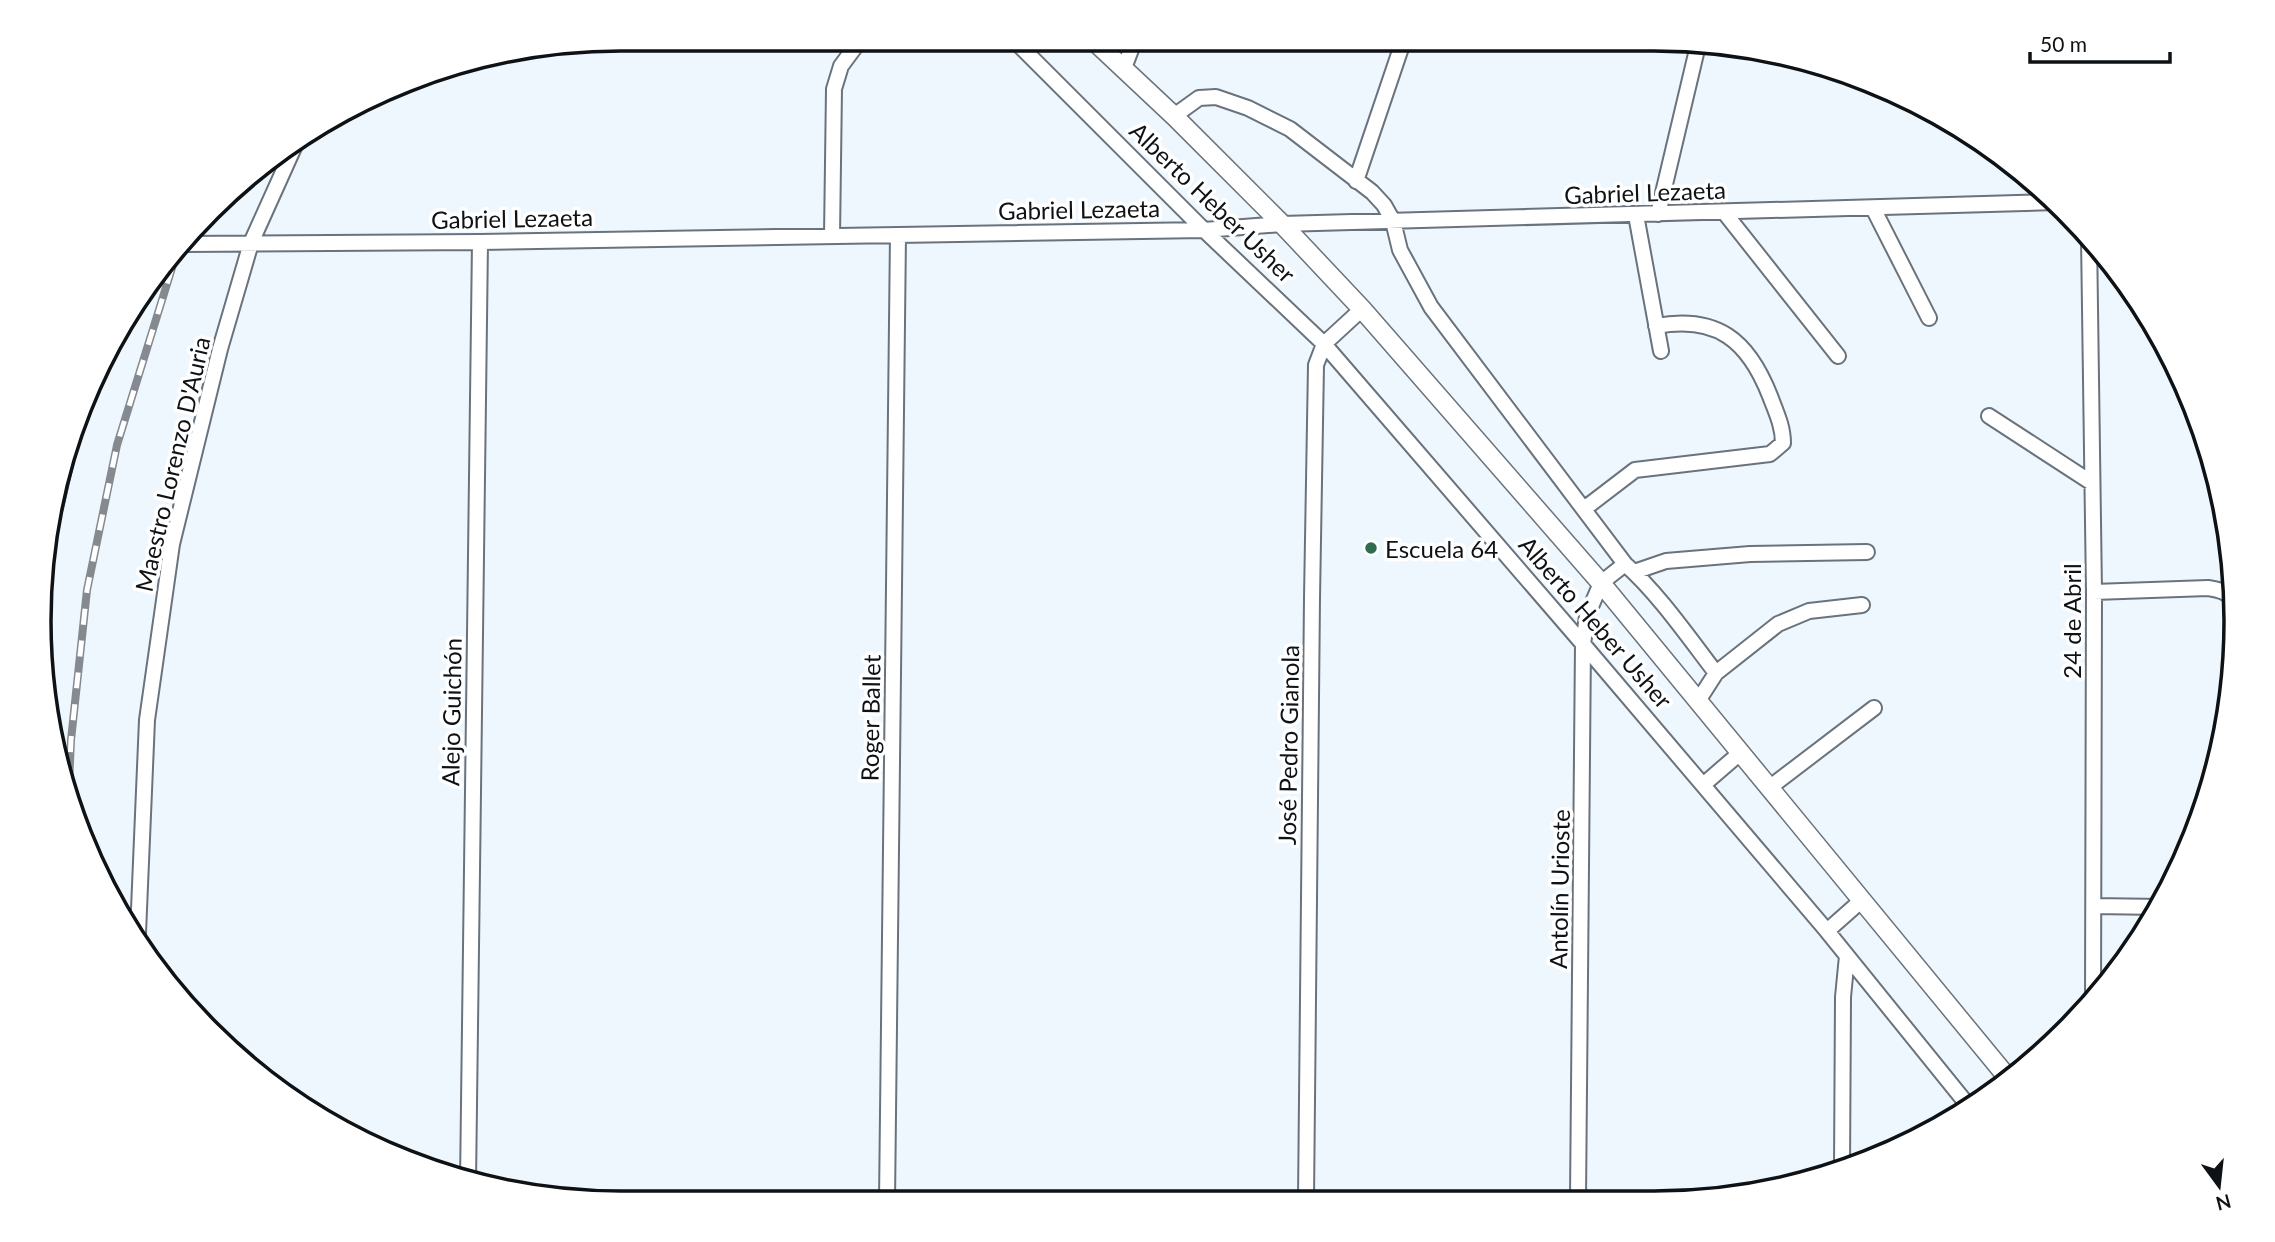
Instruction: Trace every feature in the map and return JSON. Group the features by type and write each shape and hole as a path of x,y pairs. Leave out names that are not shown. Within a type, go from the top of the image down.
{"street":[{"path":"832,236 834,89 841,66 852,51"},
{"name":"Alberto Heber Usher","path":"1025,51 1204,230 1324,344 1703,785 1963,1100"},
{"name":"Alberto Heber Usher","path":"1105,51 1282,224 1362,309 1601,583 2003,1072"},
{"path":"1124,68 1130,51"},
{"path":"1356,181 1400,51"},
{"path":"1658,214 1696,53"},
{"path":"1174,116 1199,98 1216,97 1248,108 1290,129 1372,192 1393,221 1400,250 1431,307 1584,509 1716,673"},
{"name":"Maestro Lorenzo D'Auria","path":"138,924 147,720 172,544 220,349 251,243 289,158"},
{"name":"Gabriel Lezaeta","path":"193,244 1204,230 1282,224 2041,202"},
{"path":"1873,208 1929,318"},
{"path":"1724,212 1838,356"},
{"path":"1636,215 1661,351"},
{"name":"Roger Ballet","path":"887,1191 898,234"},
{"name":"Alejo Guichón","path":"468,1170 480,242"},
{"name":"24 de Abril","path":"2089,253 2094,592 2093,984"},
{"path":"1324,344 1362,309"},
{"path":"1584,509 1635,470 1770,454 1783,443 1783,430 1765,383 1749,355 1737,342 1718,329 1697,323 1678,322 1656,326"},
{"name":"José Pedro Gianola","path":"1307,1191 1316,365 1324,344"},
{"path":"1989,416 2092,483"},
{"path":"1601,583 1630,568 1666,561 1750,554 1867,552"},
{"name":"Antolín Urioste","path":"1578,1191 1583,645 1587,616 1601,583"},
{"path":"2094,592 2208,588 2223,591"},
{"path":"1698,701 1716,673 1778,624 1809,611 1862,605"},
{"path":"1769,788 1874,708"},
{"path":"1703,785 1740,753"},
{"path":"1826,931 1862,900"},
{"path":"2094,906 2148,907"},
{"path":"1842,1159 1843,997 1847,956"}],"railway":[{"path":"70,768 87,590 117,445 171,272"}],"place":[{"name":"Escuela 64","path":"1371,548"}]}
